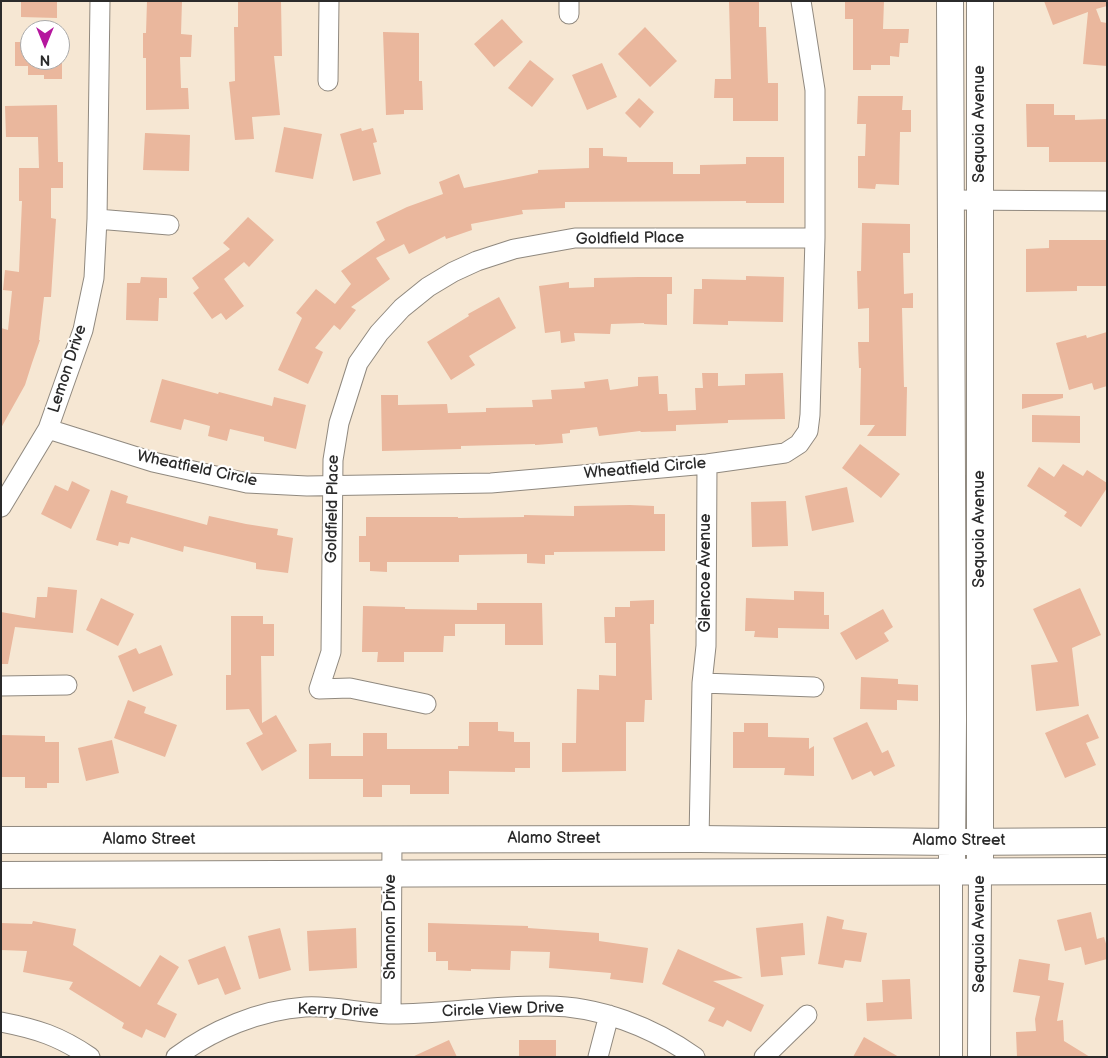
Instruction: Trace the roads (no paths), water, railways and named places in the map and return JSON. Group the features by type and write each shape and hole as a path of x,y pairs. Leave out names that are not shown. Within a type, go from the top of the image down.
{"main road":[{"name":"Sequoia Avenue","path":"950,1 953,720 951,872"},
{"name":"Sequoia Avenue","path":"980,1 980,871"},
{"name":"Alamo Street","path":"1,840 699,839 1107,842"},
{"name":"Alamo Street","path":"1,875 1107,871"}],"street":[{"name":"Lemon Drive","path":"1,507 48,429 83,330 94,278 97,219 100,1"},
{"path":"328,81 329,1"},
{"name":"Wheatfield Circle","path":"48,429 153,462 247,483 307,486 332,484 491,483 706,464 785,453 799,444 808,431 810,415 816,238 815,90 801,1"},
{"path":"952,200 1107,201"},
{"path":"97,219 169,226"},
{"name":"Goldfield Place","path":"426,704 350,688 319,689 331,652 333,460 340,423 358,363 379,332 402,308 428,287 453,272 477,261 514,249 575,238 816,238"},
{"name":"Glencoe Avenue","path":"699,839 702,683 706,646 706,464"},
{"path":"702,683 814,687"},
{"path":"1,686 67,686"},
{"name":"Shannon Drive","path":"391,1014 392,839"},
{"name":"Sequoia Avenue","path":"980,871 980,1057"},
{"name":"Sequoia Avenue","path":"951,872 951,1057"},
{"name":"Circle View Drive","path":"391,1014 547,1006 576,1008 609,1015 646,1029 678,1045 695,1057"},
{"name":"Kerry Drive","path":"176,1057 218,1032 246,1020 274,1012 306,1007 391,1014"},
{"path":"598,1057 609,1015"},
{"path":"764,1057 807,1015"},
{"path":"1,1022 34,1028 69,1043 90,1057"}]}
